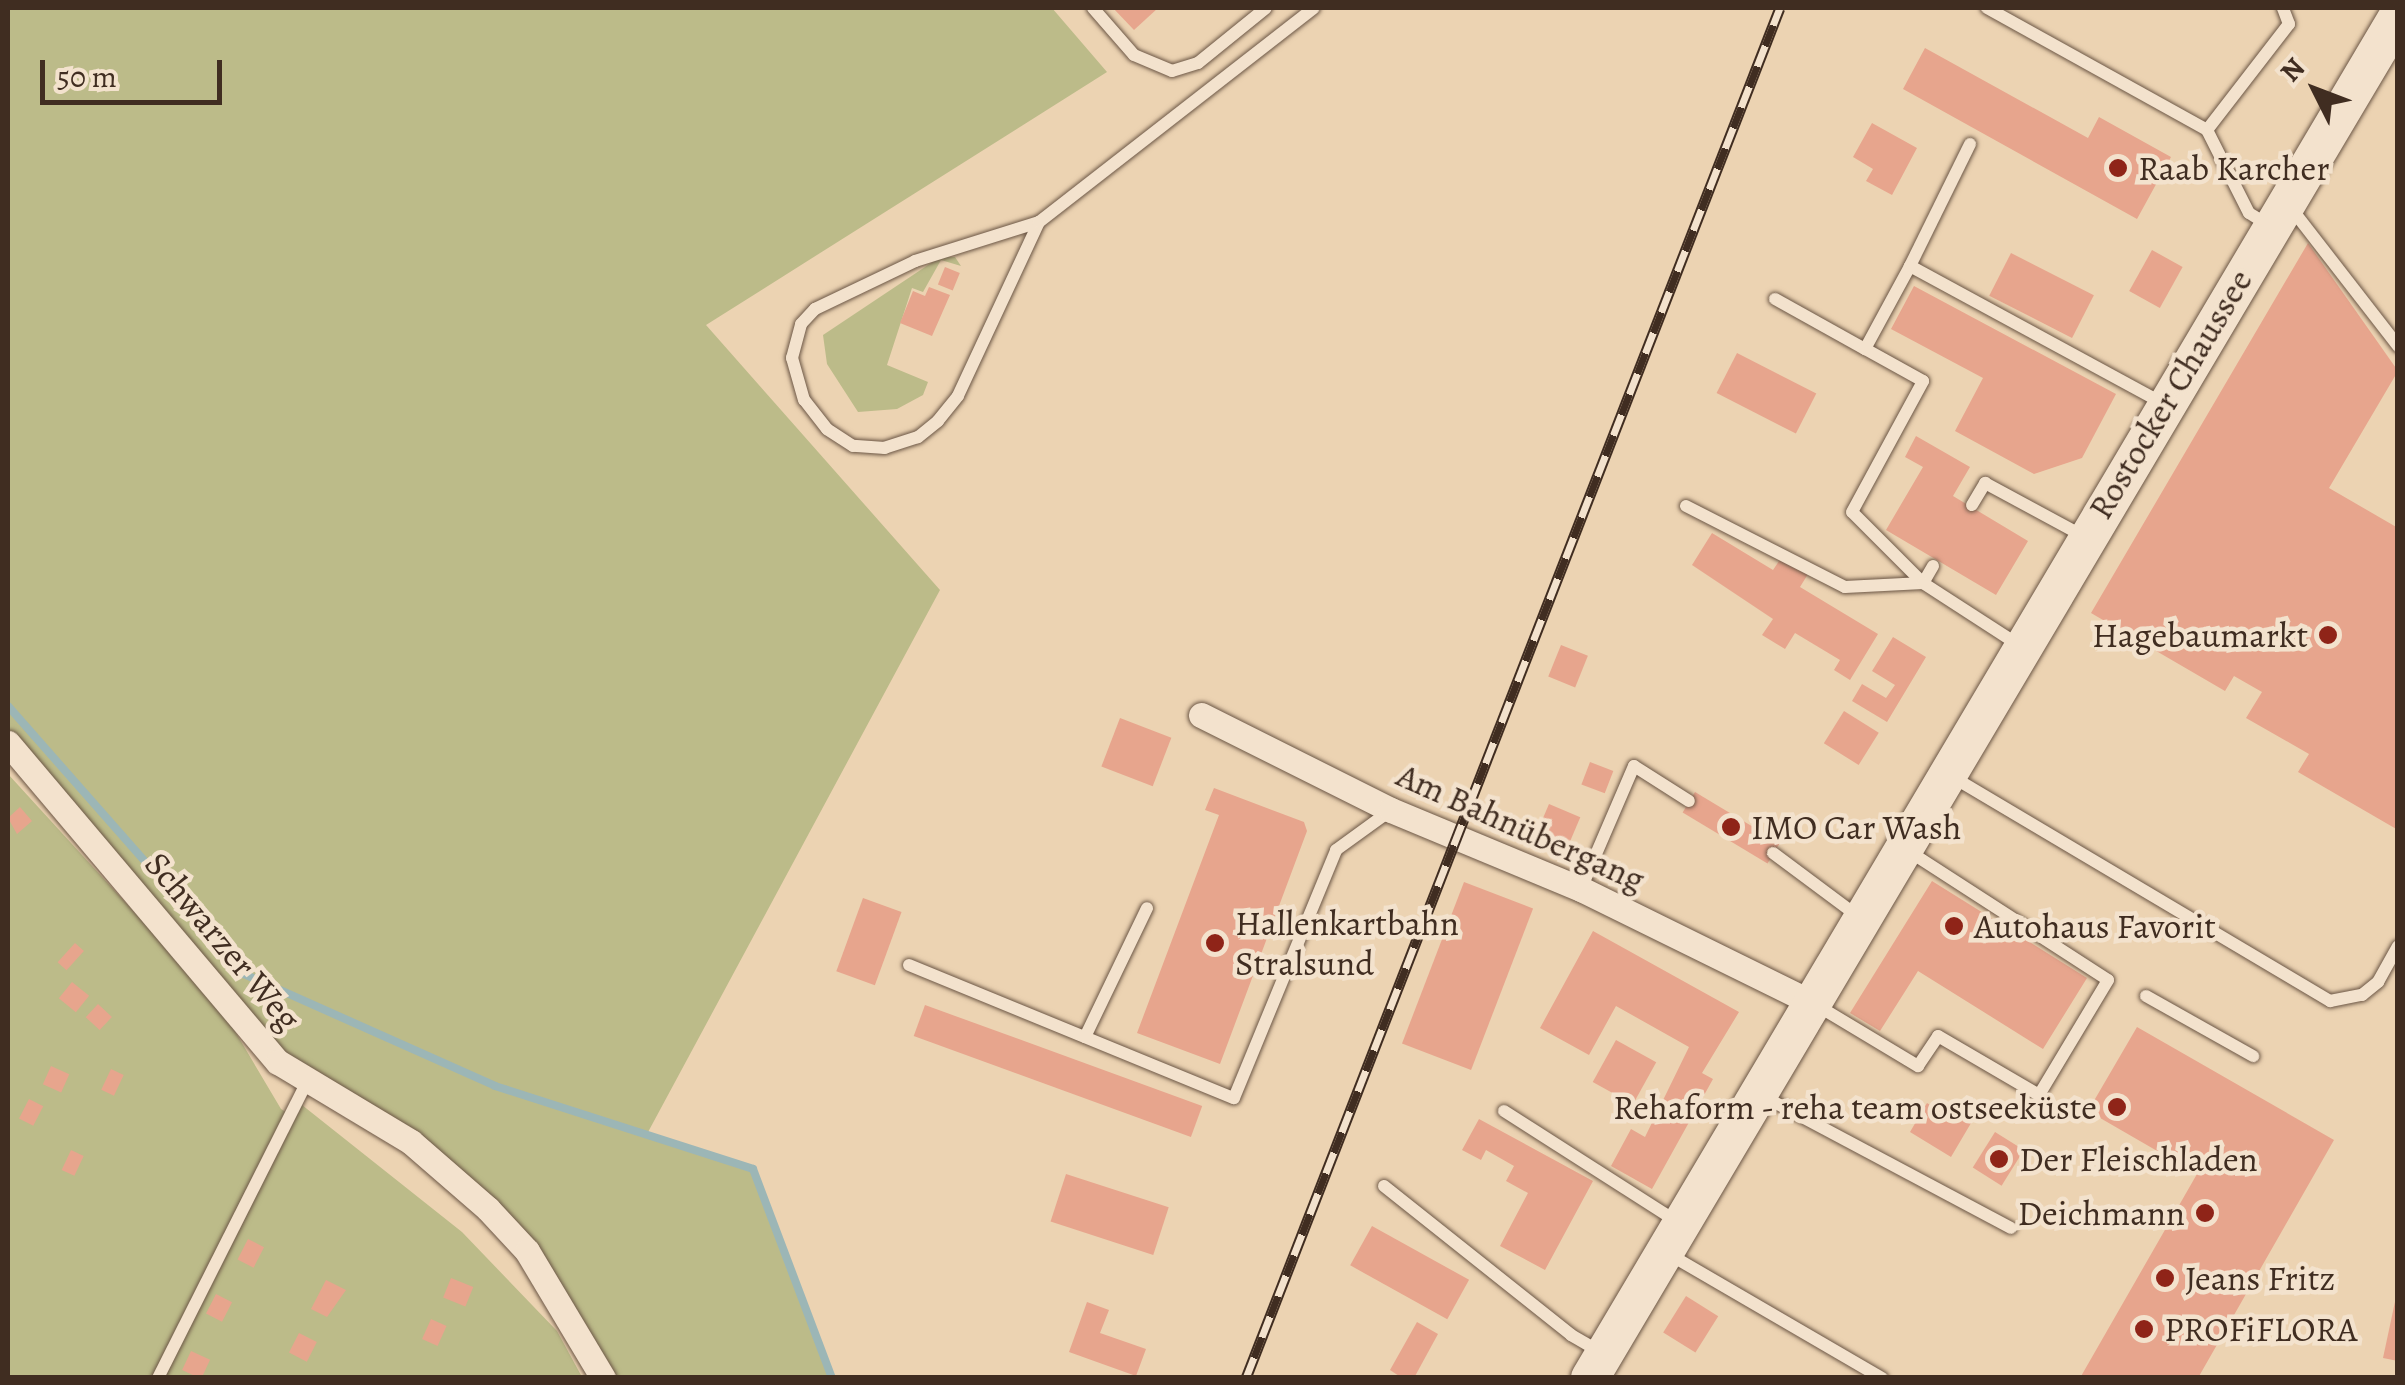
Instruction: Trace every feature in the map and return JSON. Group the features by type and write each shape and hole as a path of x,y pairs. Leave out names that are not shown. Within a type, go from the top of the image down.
{"main road":[{"name":"Rostocker Chaussee","path":"1597,1366 2024,648 2084,537 2398,16"}],"street":[{"name":"Am Bahnübergang","path":"1201,715 1391,810 1581,890 1813,1003"},
{"name":"Schwarzer Weg","path":"8,743 260,1044 410,1142 488,1209 527,1251 603,1378"}],"lane":[{"path":"1093,8 1134,55 1172,71 1198,63 1266,8"},
{"path":"1038,222 958,396 938,421 918,437 885,448 854,446 826,429 804,400 793,369 792,346 808,316 915,261 1038,222 1314,8"},
{"path":"1987,8 2207,130 2249,212 2306,220 2398,346"},
{"path":"2207,130 2289,24 2283,8"},
{"path":"1864,350 1970,144"},
{"path":"1910,266 2164,404"},
{"path":"1776,299 1923,381 1852,512 1923,583 2024,648"},
{"path":"1972,504 1985,483 2084,537"},
{"path":"1686,506 1845,587 1923,583"},
{"path":"1923,583 1933,566"},
{"path":"1581,890 1634,766 1689,800"},
{"path":"1949,775 2330,1001 2362,995 2378,982 2398,946"},
{"path":"909,965 1234,1098 1336,850 1391,810"},
{"path":"1813,1003 1918,1066 1938,1036 2039,1095 2108,980 1904,849"},
{"path":"1773,854 1863,919"},
{"path":"1086,1037 1147,908"},
{"path":"2146,996 2253,1056"},
{"path":"158,1378 309,1078"},
{"path":"1759,1094 2011,1228"},
{"path":"1504,1111 1673,1238 1882,1378"},
{"path":"1384,1186 1570,1335 1597,1366"}],"shaded area":[{"path":"8,8 1052,8 1107,72 706,325 940,590 647,1134 753,1169 832,1377 603,1377 488,1209 309,1078 8,743"},
{"path":"940,257 955,257 961,266 941,260 923,292 912,288 887,365 928,382 923,395 897,409 858,412 827,364 823,335"},
{"path":"8,774 220,1006 281,1109 292,1116 302,1105 462,1232 557,1331 582,1377 8,1377"}],"building":[{"path":"1113,8 1158,8 1134,30"},
{"path":"1925,48 2088,138 2099,117 2171,157 2137,219 1903,89"},
{"path":"1872,123 1917,148 1892,195 1866,181 1873,169 1853,157"},
{"path":"2308,243 2398,371 2329,488 2398,528 2398,830 2298,772 2309,754 2246,718 2262,692 2234,676 2225,691 2091,613"},
{"path":"2152,250 2183,267 2160,308 2129,291"},
{"path":"2011,253 2094,295 2072,338 1989,296"},
{"path":"945,267 960,273 953,291 938,285"},
{"path":"1914,286 2116,394 2082,458 2034,474 1955,431 1983,378 1891,329"},
{"path":"929,287 950,295 932,336 900,323 913,291 925,296"},
{"path":"1737,353 1816,393 1796,434 1717,393"},
{"path":"1916,436 1970,467 1953,496 2028,541 1996,595 1886,530 1923,467 1905,457"},
{"path":"1712,533 1773,570 1781,558 1808,574 1800,587 1878,634 1850,680 1834,670 1840,660 1795,633 1785,649 1762,635 1773,619 1692,565"},
{"path":"1893,637 1926,657 1887,722 1852,701 1862,684 1886,698 1895,685 1872,671"},
{"path":"1561,645 1588,656 1575,687 1548,677"},
{"path":"1844,711 1879,733 1859,765 1824,743"},
{"path":"1120,718 1171,738 1153,786 1101,767"},
{"path":"1590,762 1613,771 1605,793 1581,784"},
{"path":"1214,788 1304,822 1307,831 1220,1064 1137,1033 1219,815 1205,810"},
{"name":"IMO Car Wash","path":"1695,792 1780,843 1767,864 1683,813"},
{"path":"1549,804 1580,817 1568,846 1537,833"},
{"path":"20,807 32,821 17,834 8,818"},
{"name":"Autohaus Favorit","path":"1932,881 2087,978 2043,1049 1918,971 1880,1031 1850,1013"},
{"path":"1464,882 1533,909 1471,1070 1402,1044"},
{"path":"863,898 902,912 875,985 836,971"},
{"path":"1593,931 1739,1012 1702,1073 1713,1079 1652,1189 1611,1166 1631,1129 1645,1137 1689,1047 1616,1006 1589,1055 1540,1028"},
{"path":"75,943 84,951 67,970 58,962"},
{"path":"72,982 89,996 76,1012 59,998"},
{"path":"98,1004 112,1017 100,1030 86,1017"},
{"path":"925,1005 1202,1106 1191,1137 914,1036"},
{"path":"2137,1027 2334,1140 2198,1378 2080,1378 2197,1174 2088,1111"},
{"path":"1616,1040 1656,1062 1633,1104 1593,1082"},
{"path":"51,1066 69,1074 61,1092 43,1084"},
{"path":"111,1069 124,1075 114,1096 101,1090"},
{"path":"29,1099 43,1106 33,1126 19,1119"},
{"path":"1927,1103 1952,1118 1957,1109 1974,1118 1951,1157 1910,1132"},
{"path":"1479,1119 1593,1181 1545,1270 1500,1246 1528,1193 1506,1181 1514,1166 1486,1150 1481,1160 1462,1150"},
{"name":"Der Fleischladen","path":"1995,1132 2024,1150 2002,1186 1973,1168"},
{"path":"71,1150 84,1156 74,1176 62,1170"},
{"path":"1066,1174 1169,1207 1153,1255 1051,1222"},
{"path":"1372,1226 1469,1280 1447,1319 1350,1265"},
{"path":"248,1239 264,1247 254,1268 238,1259"},
{"path":"451,1278 473,1287 465,1306 443,1297"},
{"path":"326,1280 346,1290 327,1317 311,1309"},
{"path":"216,1294 232,1302 222,1322 206,1314"},
{"path":"1686,1296 1718,1316 1695,1353 1663,1332"},
{"path":"2398,1297 2398,1361 2383,1358"},
{"path":"1087,1302 1109,1310 1100,1333 1146,1349 1136,1376 1069,1352"},
{"path":"431,1319 447,1326 438,1346 422,1339"},
{"path":"1417,1322 1438,1334 1414,1378 1402,1378 1390,1370"},
{"path":"299,1333 317,1342 307,1362 289,1353"},
{"path":"191,1351 210,1360 202,1378 182,1370"}],"waterway":[{"path":"8,706 244,974 495,1086 753,1169 832,1378"}],"railway":[{"path":"1246,1378 1780,8"}],"place":[{"name":"Raab Karcher","path":"2118,168"},
{"name":"Hagebaumarkt","path":"2328,635"},
{"name":"IMO Car Wash","path":"1731,827"},
{"name":"Autohaus Favorit","path":"1954,926"},
{"name":"Hallenkartbahn Stralsund","path":"1215,943"},
{"name":"Rehaform - reha team ostseeküste","path":"2117,1107"},
{"name":"Der Fleischladen","path":"1999,1159"},
{"name":"Deichmann","path":"2205,1213"},
{"name":"Jeans Fritz","path":"2165,1278"},
{"name":"PROFiFLORA","path":"2144,1329"}]}
